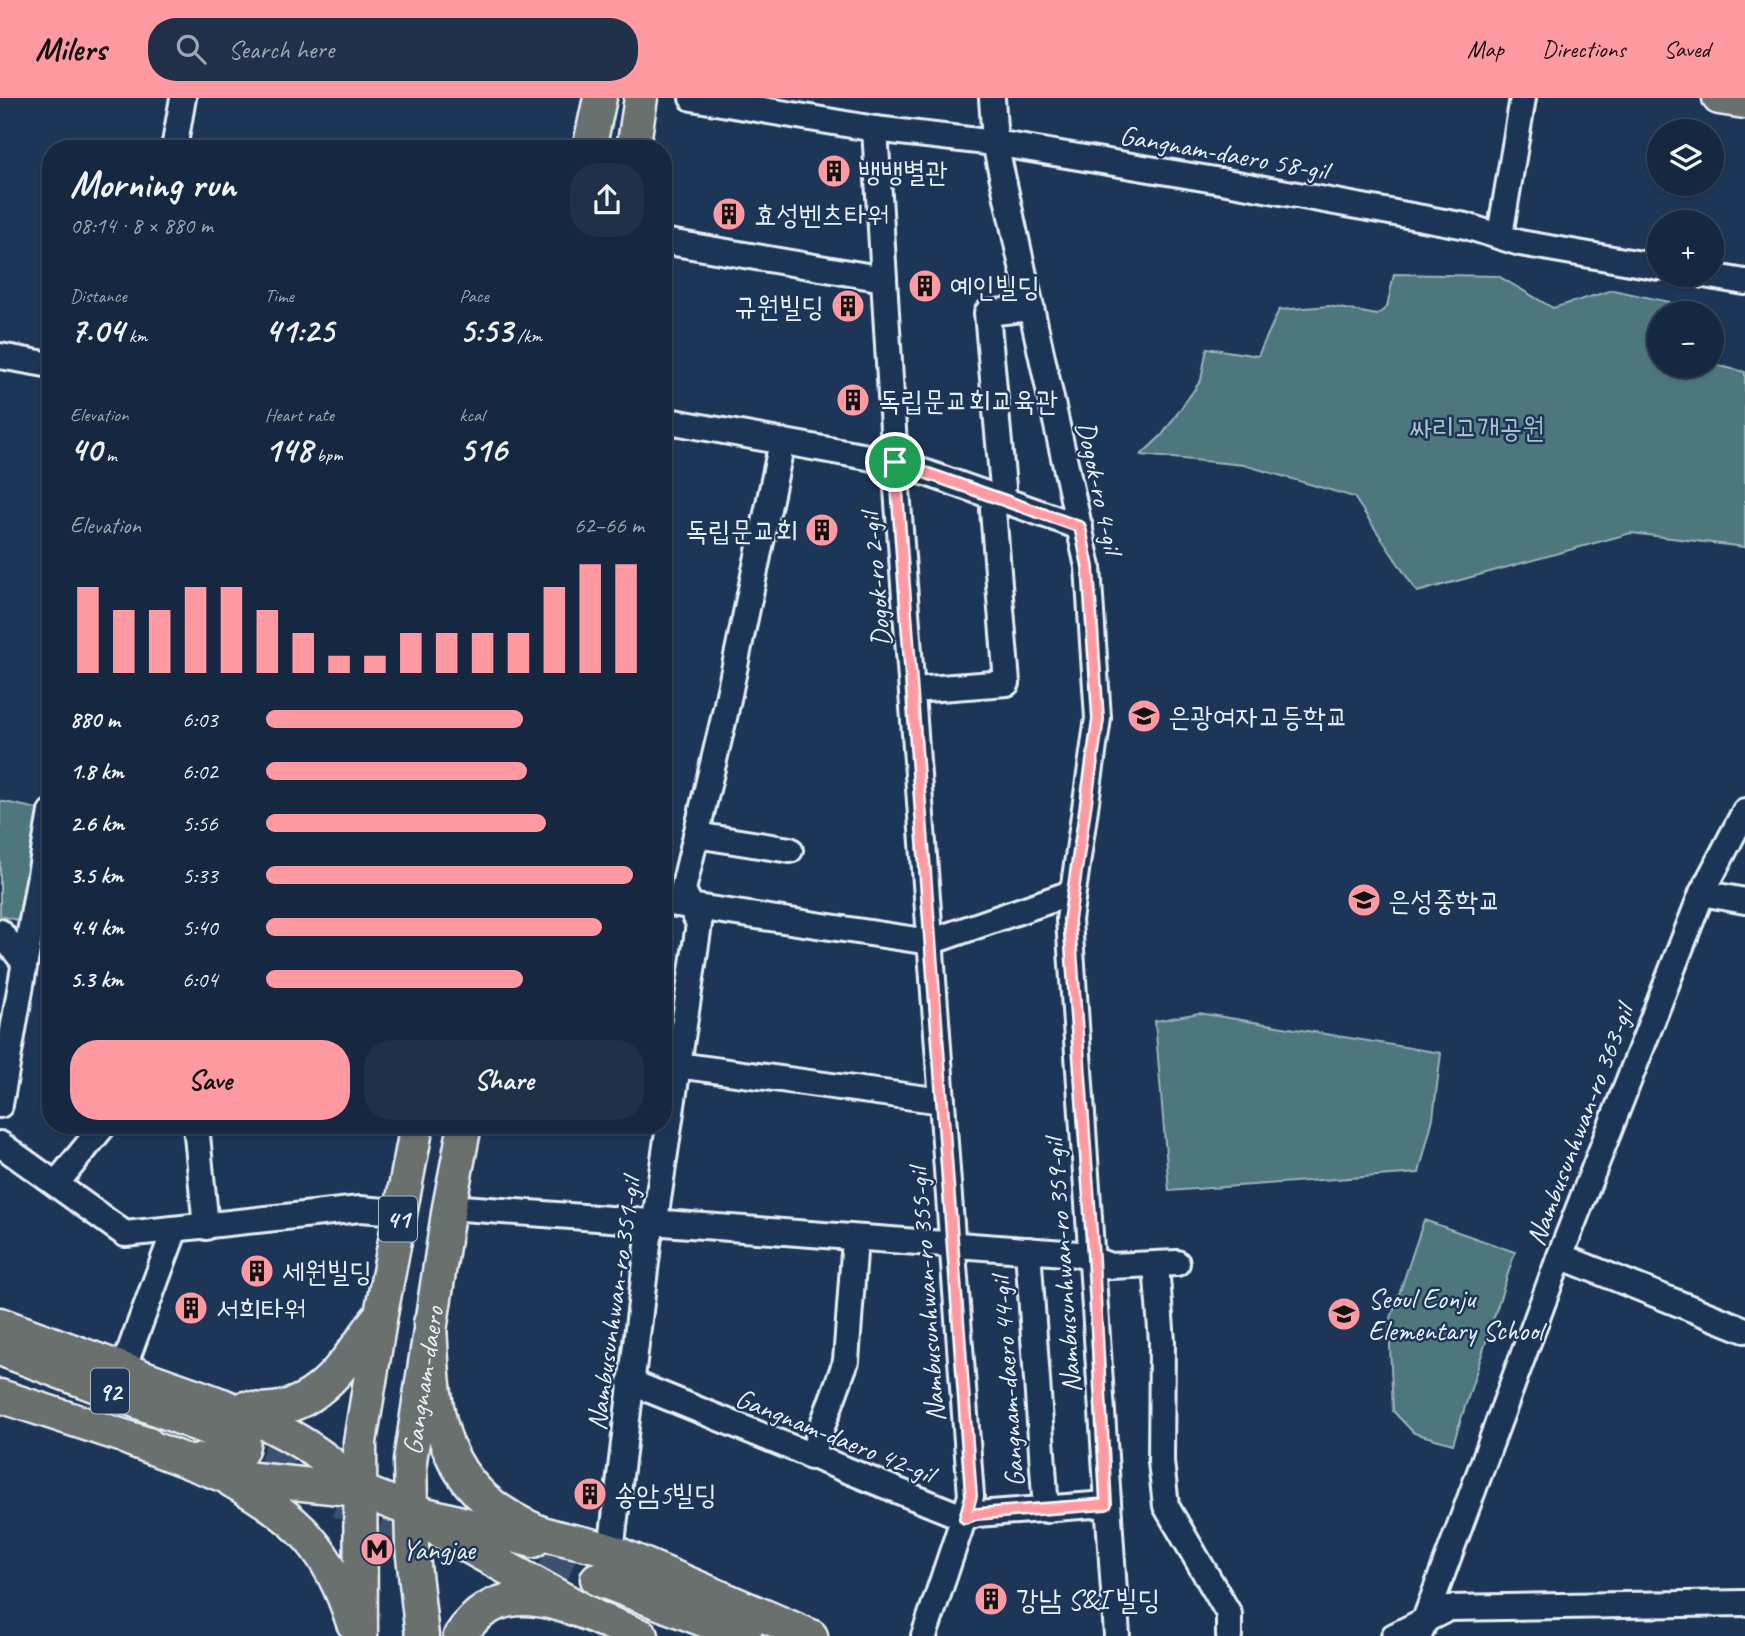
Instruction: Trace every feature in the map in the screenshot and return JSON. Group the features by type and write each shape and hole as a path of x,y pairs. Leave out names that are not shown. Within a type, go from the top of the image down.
{"main road":[{"path":"591,140 600,98"},
{"path":"634,140 641,98"},
{"path":"1719,98 1745,102"},
{"name":"Gangnam-daero","path":"359,1636 360,1442 380,1314 415,1134"},
{"name":"Gangnam-daero","path":"422,1636 410,1510 410,1461 430,1323 463,1134"},
{"path":"219,1442 265,1410 302,1402 340,1370 380,1314"},
{"path":"430,1323 433,1393 438,1420 448,1448 469,1482 506,1513 539,1531 611,1550 811,1636"},
{"path":"0,1324 123,1369 219,1442 277,1509 315,1544 332,1567 359,1636"},
{"name":"92","path":"0,1349 219,1442"},
{"name":"92","path":"0,1373 219,1442"},
{"path":"0,1395 219,1466 229,1464 243,1447 243,1425 219,1442"},
{"path":"129,1438 219,1442 300,1441 335,1464 359,1490"},
{"path":"219,1442 410,1510 539,1542 611,1550"},
{"path":"410,1510 453,1539 601,1612 642,1636"},
{"path":"611,1550 610,1561 590,1566 579,1584 582,1603 601,1612 689,1636"},
{"path":"460,1636 469,1622 491,1604 517,1598 745,1636"}],"street":[{"path":"176,140 183,98"},
{"name":"Gangnam-daero 58-gil","path":"692,98 875,129 995,143 1221,180 1500,235 1520,243 1647,265"},
{"name":"Dogok-ro 4-gil","path":"992,98 995,143 1088,567 1098,719 1071,893"},
{"path":"1500,235 1524,98"},
{"name":"Dogok-ro 2-gil","path":"875,129 895,462 930,942"},
{"path":"672,243 884,279"},
{"path":"1724,278 1745,282"},
{"path":"913,691 1007,683 993,510 1003,487 987,313 1031,308"},
{"path":"0,356 42,363"},
{"path":"672,422 895,462 1080,527"},
{"name":"Nambusunhwan-ro 351-gil","path":"672,1099 699,924 694,908 683,890 724,718 782,442"},
{"name":"Nambusunhwan-ro 363-gil","path":"1423,1626 1560,1256 1702,893 1745,811"},
{"path":"696,835 790,850"},
{"path":"672,904 930,942 1071,893"},
{"name":"Nambusunhwan-ro 359-gil","path":"1071,893 1069,920 1074,1020 1093,1258 1106,1504 1117,1636"},
{"path":"1702,893 1745,901"},
{"path":"0,1105 8,1010 42,897"},
{"path":"0,932 23,962"},
{"name":"Nambusunhwan-ro 355-gil","path":"924,1636 971,1496 930,942"},
{"path":"677,1065 942,1101"},
{"path":"56,1184 97,1134"},
{"path":"196,1134 206,1227"},
{"name":"Nambusunhwan-ro 351-gil","path":"611,1550 649,1237 667,1134"},
{"path":"0,1144 125,1234 360,1209 399,1212"},
{"name":"Gangnam-daero 44-gil","path":"449,1207 638,1223 654,1220 855,1239 1078,1254 1110,1266 1166,1264 1161,1462 1166,1506 1229,1614 1229,1636"},
{"path":"123,1369 175,1229"},
{"path":"811,1457 846,1361 855,1239"},
{"name":"Gangnam-daero 44-gil","path":"1028,1250 1046,1510"},
{"path":"1560,1256 1745,1329"},
{"name":"Gangnam-daero 42-gil","path":"630,1382 965,1518"},
{"path":"965,1518 976,1514 1106,1504"},
{"path":"1394,1636 1423,1626 1449,1608 1745,1603"}],"green space":[{"name":"싸리고개공원","path":"1394,274 1498,276 1553,308 1613,290 1665,301 1647,301 1647,378 1724,378 1724,367 1745,372 1745,547 1631,533 1417,592 1354,497 1244,465 1141,455 1162,435 1201,380 1207,348 1258,356 1279,310 1329,306 1377,315 1387,307"},
{"path":"0,801 38,809 18,920 0,916"},
{"path":"1199,1013 1441,1053 1433,1118 1419,1173 1169,1191 1155,1021"},
{"path":"1424,1220 1515,1252 1453,1444 1414,1433 1393,1411 1389,1324"}],"tunnel":[{"path":"219,1433 351,1484"},
{"path":"338,1501 436,1539"},
{"path":"497,1541 597,1579"}],"place":[{"name":"뱅뱅별관","path":"834,171"},
{"name":"효성벤츠타워","path":"729,214"},
{"name":"예인빌딩","path":"925,286"},
{"name":"규원빌딩","path":"848,306"},
{"name":"독립문교회교육관","path":"853,400"},
{"name":"독립문교회","path":"822,530"},
{"name":"은광여자고등학교","path":"1144,716"},
{"name":"은성중학교","path":"1364,900"},
{"name":"세원빌딩","path":"257,1271"},
{"name":"서희타워","path":"191,1308"},
{"name":"Seoul Eonju Elementary School","path":"1344,1314"},
{"name":"송암5빌딩","path":"590,1494"},
{"name":"Yangjae","path":"377,1549"},
{"name":"강남 S&I 빌딩","path":"991,1599"}],"route":[{"path":"895,462 1080,527 1088,567 1098,719 1069,920 1093,1258 1106,1504 976,1514 965,1518 971,1496 895,462"}]}
